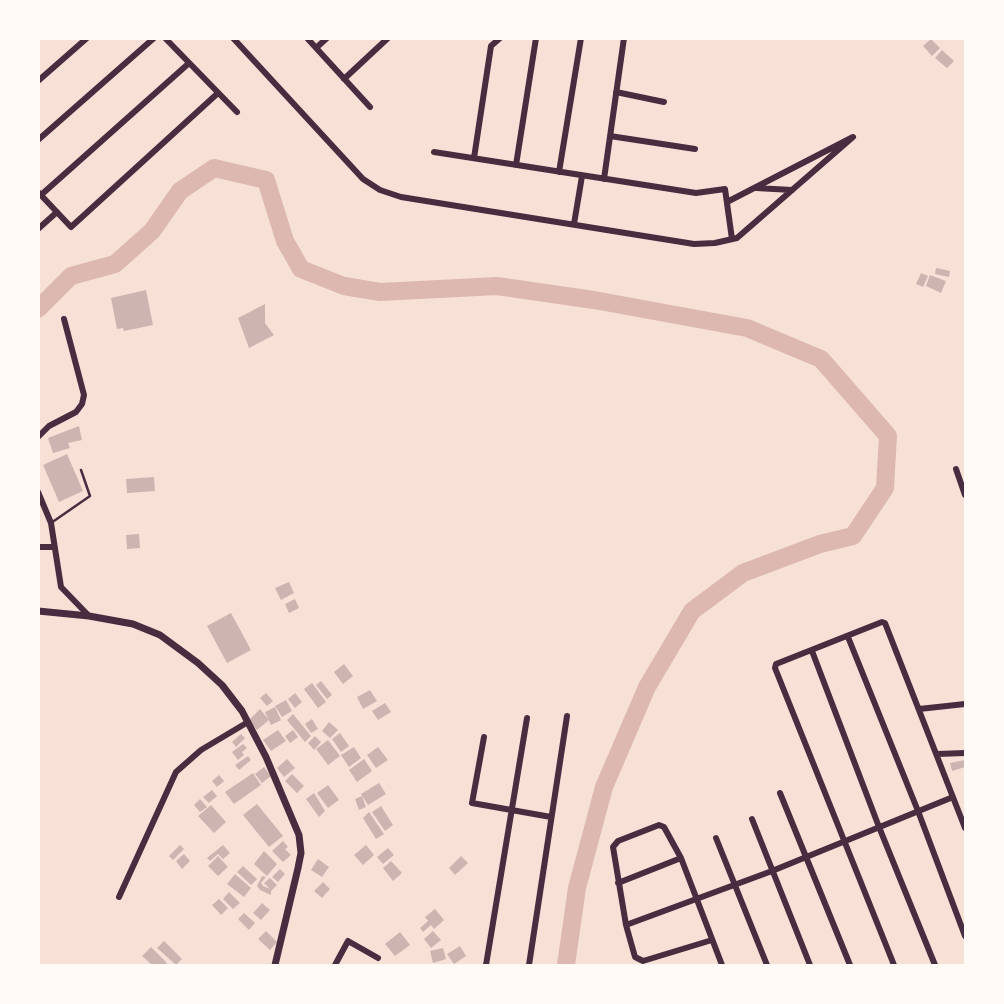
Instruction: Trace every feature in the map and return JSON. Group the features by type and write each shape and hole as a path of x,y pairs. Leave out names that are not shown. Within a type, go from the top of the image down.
{"street":[{"path":"38,81 87,38"},
{"path":"38,139 154,38"},
{"path":"165,38 237,112"},
{"path":"233,38 363,179 380,190 401,197 694,244 737,238 853,137 727,202"},
{"path":"307,38 370,107"},
{"path":"316,48 327,38"},
{"path":"344,79 388,38"},
{"path":"474,158 491,46 500,38"},
{"path":"516,165 536,38"},
{"path":"559,172 581,38"},
{"path":"604,179 624,38"},
{"path":"188,64 40,193 71,227 218,93"},
{"path":"616,92 664,102"},
{"path":"610,136 695,149"},
{"path":"434,152 696,193 725,189 732,239"},
{"path":"574,224 583,176"},
{"path":"754,188 792,190"},
{"path":"38,229 58,212"},
{"path":"38,437 49,426 76,412 82,404 83,395 64,319"},
{"path":"956,470 965,495"},
{"path":"38,492 51,523 61,587 89,616"},
{"path":"38,547 53,547"},
{"path":"38,611 89,616 146,628 178,647 222,685 248,722 291,814 300,844 298,868 275,965"},
{"path":"894,965 775,666 882,622 886,624 965,828"},
{"path":"848,637 965,936"},
{"path":"812,651 935,965"},
{"path":"919,709 965,704"},
{"path":"529,965 567,716"},
{"path":"486,965 527,718"},
{"path":"119,897 176,772 201,750 248,722"},
{"path":"484,737 472,803 551,817"},
{"path":"937,754 965,753"},
{"path":"780,793 850,965"},
{"path":"626,925 696,901 953,797"},
{"path":"752,819 810,965"},
{"path":"712,940 640,961 635,957 612,851 615,844 656,825 664,827 681,858 722,965"},
{"path":"716,838 767,965"},
{"path":"618,883 681,858"},
{"path":"335,965 348,941 378,958"}],"lane":[{"path":"51,523 90,496 82,470"}],"building":[{"path":"931,39 940,48 932,56 923,46"},
{"path":"942,50 954,61 947,68 935,58"},
{"path":"936,268 950,271 949,277 935,274"},
{"path":"921,273 928,276 923,287 916,284"},
{"path":"930,275 946,281 941,293 926,286"},
{"path":"146,290 153,325 124,331 123,328 117,329 111,298"},
{"path":"265,304 265,323 274,335 249,348 238,318"},
{"path":"79,426 82,440 68,443 70,448 53,453 48,438"},
{"path":"67,454 83,491 59,502 43,465"},
{"path":"154,477 155,491 127,493 126,479"},
{"path":"139,534 140,548 127,549 126,535"},
{"path":"289,582 294,593 281,600 275,588"},
{"path":"295,599 299,608 289,613 285,604"},
{"path":"231,613 251,650 227,663 207,626"},
{"path":"344,664 353,676 343,684 334,672"},
{"path":"321,681 332,695 327,699 316,685"},
{"path":"312,683 326,702 318,708 304,689"},
{"path":"370,690 377,701 363,709 357,697"},
{"path":"266,693 273,701 267,706 260,698"},
{"path":"295,693 302,702 295,708 288,699"},
{"path":"286,700 292,711 282,717 275,706"},
{"path":"385,703 391,712 378,720 372,711"},
{"path":"275,707 281,720 271,725 265,712"},
{"path":"260,709 269,720 257,730 249,720"},
{"path":"293,714 311,736 305,742 287,720"},
{"path":"312,719 318,729 311,733 305,724"},
{"path":"329,722 338,730 330,738 322,731"},
{"path":"278,730 286,741 271,751 263,740"},
{"path":"293,730 298,737 290,743 285,736"},
{"path":"340,733 349,746 341,752 332,739"},
{"path":"241,734 245,738 236,747 232,742"},
{"path":"315,736 321,742 314,750 308,743"},
{"path":"328,740 340,756 328,765 316,749"},
{"path":"243,744 247,748 238,760 232,752"},
{"path":"354,747 361,758 349,767 341,755"},
{"path":"378,747 388,760 376,768 367,755"},
{"path":"248,756 251,760 239,770 235,765"},
{"path":"287,759 295,768 284,777 277,768"},
{"path":"364,759 372,771 357,782 349,770"},
{"path":"965,760 965,767 952,771 950,763"},
{"path":"264,767 271,776 262,783 255,774"},
{"path":"253,773 261,785 234,804 225,792"},
{"path":"292,774 304,786 297,793 285,781"},
{"path":"219,775 224,781 217,787 212,781"},
{"path":"379,783 386,794 368,805 361,794"},
{"path":"328,785 339,800 328,808 317,793"},
{"path":"212,790 217,796 209,803 203,797"},
{"path":"314,793 325,811 319,817 306,799"},
{"path":"362,796 366,807 359,810 355,799"},
{"path":"200,799 207,807 200,812 194,805"},
{"path":"257,804 283,836 269,847 243,815"},
{"path":"211,805 226,822 214,833 198,816"},
{"path":"381,806 393,825 385,831 372,812"},
{"path":"369,812 384,834 376,839 363,818"},
{"path":"283,841 288,847 285,849 291,855 283,862 272,851"},
{"path":"180,845 184,849 173,860 169,856"},
{"path":"223,845 230,853 223,859 218,854 210,861 207,858"},
{"path":"366,845 374,855 363,865 354,855"},
{"path":"388,848 394,855 383,864 377,857"},
{"path":"264,851 277,864 267,876 254,864"},
{"path":"184,854 190,861 182,869 176,861"},
{"path":"218,856 228,867 218,876 208,866"},
{"path":"461,856 468,863 455,875 449,868"},
{"path":"318,859 329,867 322,877 311,870"},
{"path":"391,861 402,873 393,881 383,868"},
{"path":"243,866 257,879 251,885 237,872"},
{"path":"280,869 285,874 278,882 272,877"},
{"path":"235,874 251,888 244,897 227,884"},
{"path":"262,876 266,877 261,883 263,886 270,889 264,883 270,878 277,885 271,895 257,886"},
{"path":"323,882 330,889 322,898 314,891"},
{"path":"229,892 240,903 233,909 223,899"},
{"path":"219,899 228,908 221,915 212,905"},
{"path":"262,903 270,910 261,920 253,913"},
{"path":"435,909 444,920 434,929 431,925 423,932 420,928 428,921 425,917"},
{"path":"244,913 255,923 249,930 238,919"},
{"path":"266,931 277,942 270,950 258,939"},
{"path":"433,931 441,940 431,948 424,939"},
{"path":"400,932 410,945 395,956 385,944"},
{"path":"164,941 182,959 176,965 157,948"},
{"path":"460,946 466,956 454,964 447,954"},
{"path":"151,947 167,963 165,965 152,965 142,956"},
{"path":"443,948 446,959 433,963 430,951"}],"waterway":[{"path":"38,309 71,276 115,264 152,231 180,191 214,168 266,180 285,241 301,269 344,286 380,292 497,286 594,300 747,328 821,359 888,436 885,488 853,536 820,544 743,573 692,611 647,687 604,787 577,888 566,965"}]}
